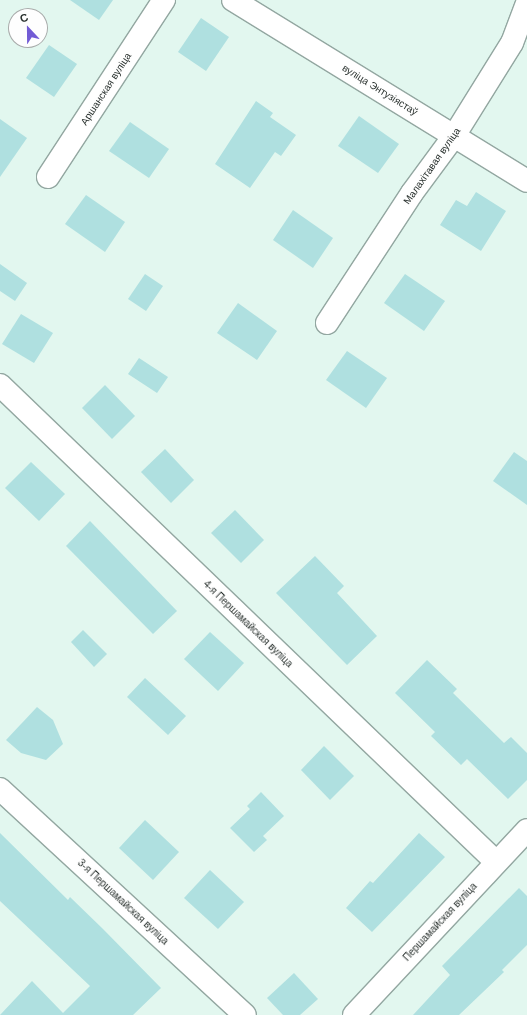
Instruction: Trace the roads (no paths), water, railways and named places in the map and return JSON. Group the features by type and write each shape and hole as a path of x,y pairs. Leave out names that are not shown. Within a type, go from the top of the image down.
{"street":[{"name":"Аршанская вуліца","path":"48,177 164,0"},
{"name":"вуліца Энтузіястаў","path":"233,0 527,181"},
{"name":"Малахітавая вуліца","path":"327,323 412,193 454,136 512,42 527,3"},
{"name":"4-я Першамайская вуліца","path":"0,385 496,862"},
{"name":"3-я Першамайская вуліца","path":"0,789 245,1015"},
{"name":"Першамайская вуліца","path":"354,1015 527,830"}]}
